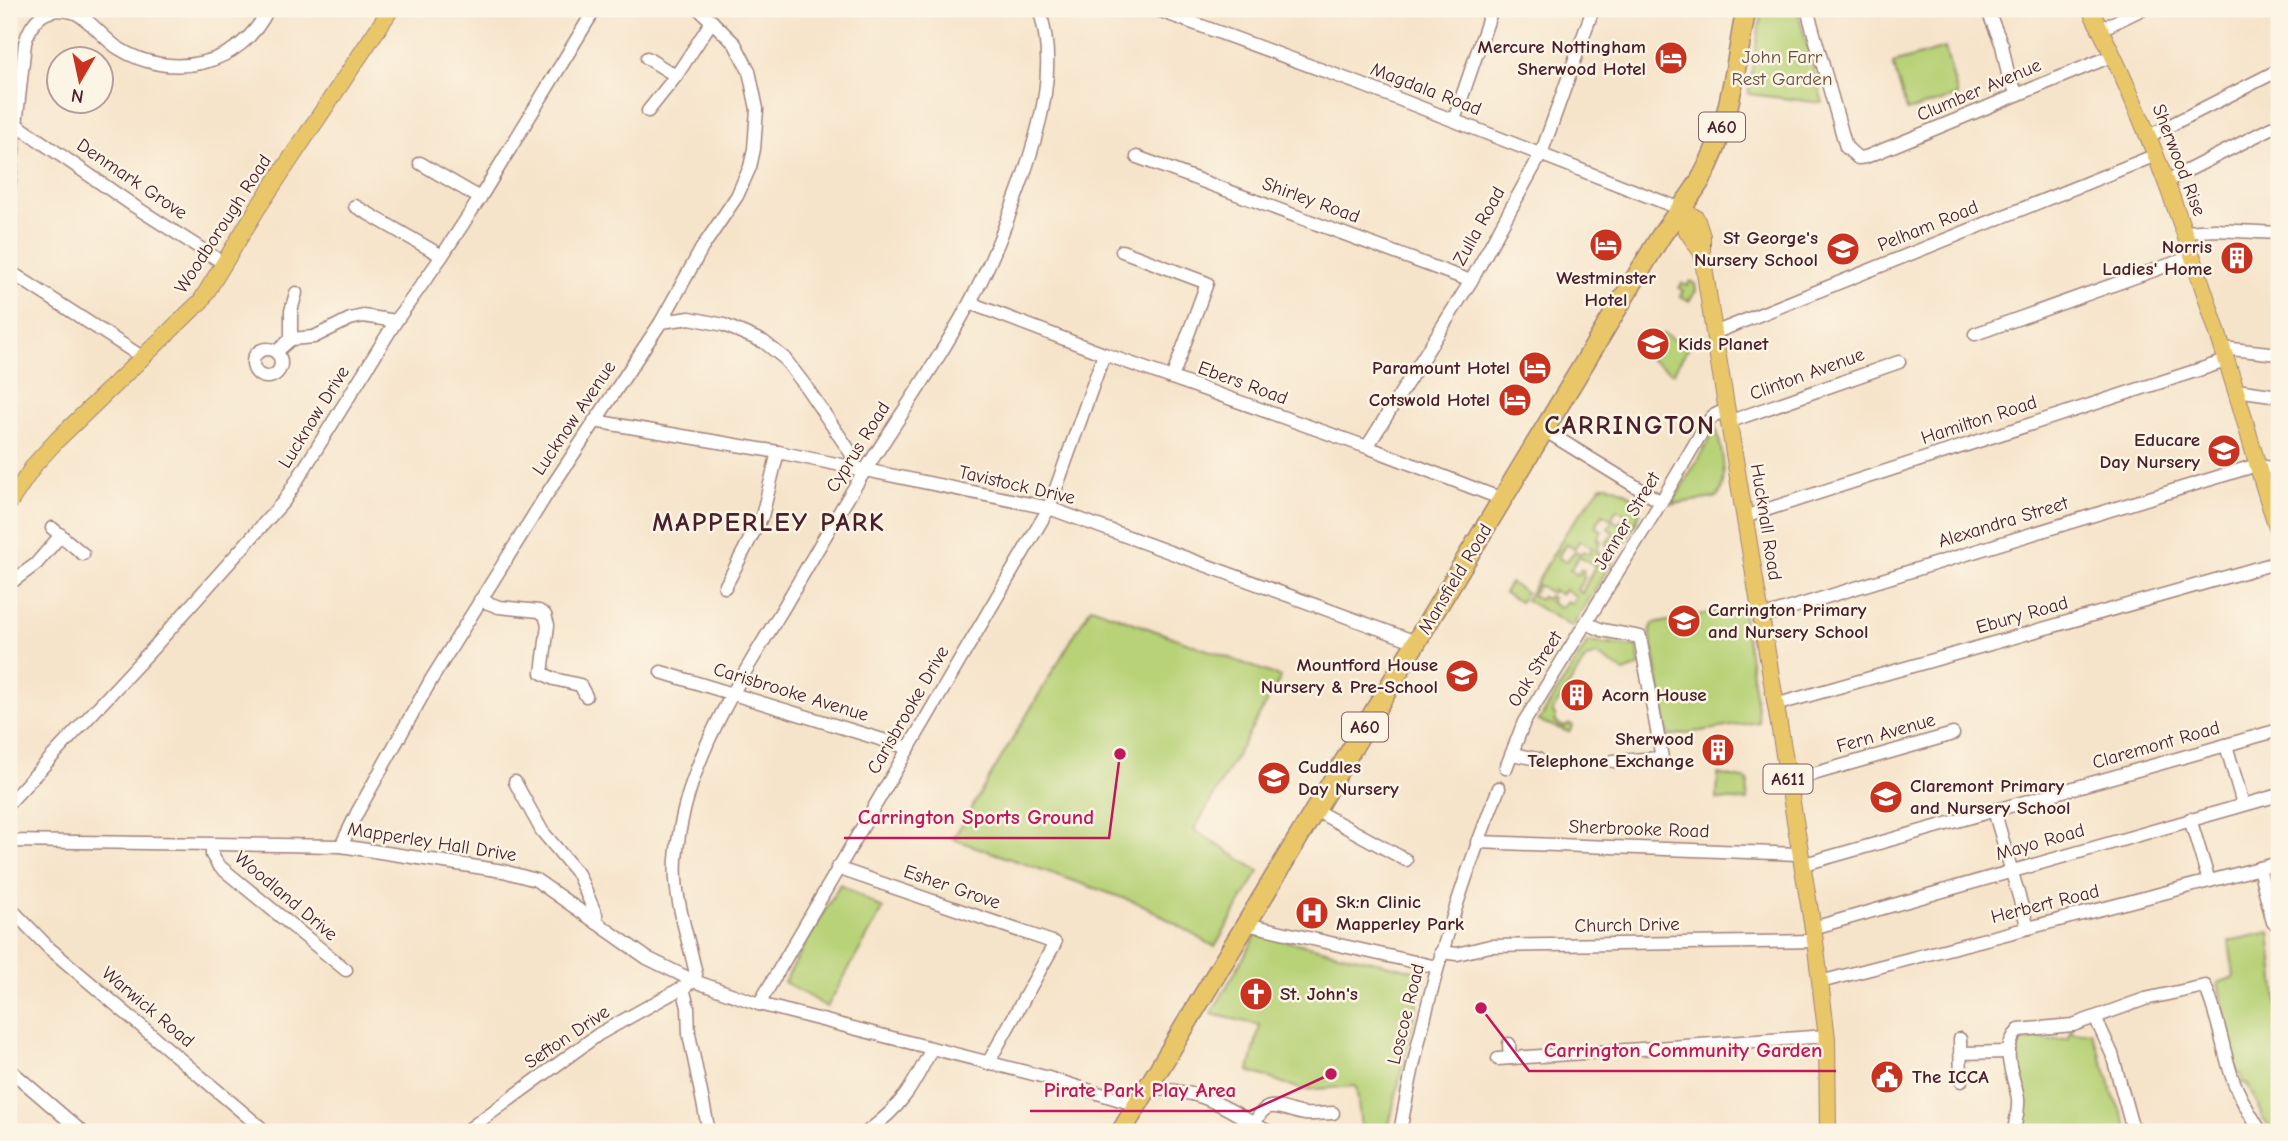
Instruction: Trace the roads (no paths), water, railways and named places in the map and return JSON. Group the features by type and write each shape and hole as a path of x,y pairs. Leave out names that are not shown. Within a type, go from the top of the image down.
{"highway":[{"name":"Mansfield Road","path":"1121,1132 1659,239 1688,213 1731,96 1746,9"}],"main road":[{"name":"Woodborough Road","path":"9,503 35,464 57,440 201,301 257,209 391,9"},
{"name":"Sherwood Rise","path":"2090,9 2114,54 2149,136 2184,232 2279,532"},
{"name":"Hucknall Road","path":"1688,213 1687,231 1702,253 1814,934 1827,1035 1828,1132"}],"street":[{"path":"9,189 25,43 32,22 52,12 75,12 121,50 141,60 187,66 205,63 243,42 257,29 268,9"},
{"name":"Lucknow Drive","path":"9,803 155,646 284,501 396,321 443,256 480,198 595,9"},
{"name":"Lucknow Avenue","path":"341,846 425,692 480,600 594,422 662,322 702,248 737,196 750,167 757,109 749,71 735,44 699,9"},
{"name":"Cyprus Road","path":"694,981 696,974 675,886 682,822 701,755 732,693 860,470 970,303 1004,231 1040,123 1049,67 1046,31 1039,9"},
{"name":"Magdala Road","path":"1156,9 1454,120 1688,213"},
{"path":"1454,120 1492,9"},
{"name":"Zulla Road","path":"1367,447 1471,281 1541,154 1593,9"},
{"name":"Clumber Avenue","path":"1807,9 1846,147 1858,158 2114,54"},
{"path":"1987,9 2002,45 2008,74 2017,94"},
{"path":"2101,29 2142,9"},
{"path":"648,111 676,76 712,22"},
{"path":"647,58 676,76"},
{"path":"2149,136 2279,70"},
{"path":"2165,181 2279,124"},
{"name":"Denmark Grove","path":"18,125 134,206 225,264"},
{"name":"Pelham Road","path":"1714,334 2156,155"},
{"name":"Shirley Road","path":"1137,158 1471,281"},
{"path":"421,163 480,198"},
{"path":"355,206 443,256"},
{"path":"2184,232 2215,230 2279,233"},
{"path":"1122,251 1207,283 1172,378"},
{"path":"1975,334 2191,257"},
{"path":"9,271 142,357"},
{"path":"291,340 291,311 296,293"},
{"name":"Ebers Road","path":"970,303 1104,354 1367,447 1502,499"},
{"path":"276,352 291,340 314,337 351,318 363,316 396,321"},
{"path":"662,322 690,318 724,325 764,342 784,358 804,384 860,470"},
{"name":"Carisbrooke Drive","path":"759,1004 1049,508 1104,354"},
{"path":"2224,354 2279,354"},
{"name":"Hamilton Road","path":"1744,516 2224,354"},
{"name":"Clinton Avenue","path":"1727,416 1899,362"},
{"path":"2236,390 2279,396"},
{"name":"Jenner Street","path":"1586,623 1707,423 1713,416 1727,416"},
{"name":"Tavistock Drive","path":"594,422 778,452 1049,508 1416,642"},
{"path":"1544,430 1661,502"},
{"path":"725,587 762,516 778,452"},
{"path":"2257,465 2279,470"},
{"name":"Alexandra Street","path":"1761,617 2257,465"},
{"path":"9,584 36,564 57,532 83,554"},
{"name":"Ebury Road","path":"1775,705 2279,562"},
{"path":"480,600 499,607 539,611 545,615 548,625 541,673 580,685 586,696"},
{"path":"1586,623 1602,630 1640,636 1662,758 1613,761"},
{"name":"Oak Street","path":"1512,754 1518,736 1552,675 1586,623"},
{"name":"Carisbrooke Avenue","path":"662,672 909,748"},
{"name":"Claremont Road","path":"1800,860 1994,810 2279,730"},
{"name":"Fern Avenue","path":"1789,781 1953,734"},
{"path":"2226,745 2243,804"},
{"path":"1506,768 1512,754 1538,759"},
{"path":"515,782 542,831 578,874 597,923"},
{"name":"Loscoe Road","path":"1400,1132 1412,1068 1441,952 1477,842 1499,788"},
{"name":"Mayo Road","path":"1814,934 2012,870 2279,795"},
{"path":"1315,810 1406,860"},
{"path":"1994,810 2028,928"},
{"path":"2190,819 2209,881"},
{"name":"Mapperley Hall Drive","path":"9,841 341,846 503,871 536,880 646,958 694,981 759,1004 988,1063 1137,1105"},
{"name":"Sherbrooke Road","path":"1477,842 1800,860"},
{"name":"Woodland Drive","path":"212,846 212,855 218,865 346,970"},
{"name":"Herbert Road","path":"1820,982 2279,863"},
{"path":"2259,868 2273,922"},
{"name":"Esher Grove","path":"837,869 1055,943 988,1063"},
{"name":"Warwick Road","path":"9,907 50,948 266,1132"},
{"path":"1246,924 1437,967"},
{"name":"Church Drive","path":"1441,952 1457,954 1490,946 1814,934"},
{"name":"Sefton Drive","path":"465,1132 599,1034 694,981"},
{"path":"2014,1132 2018,1096 2012,1082 2009,1052 2013,1035 2019,1030 2073,1025 2096,1019 2145,999 2205,986 2215,1012 2232,1076 2249,1114 2261,1132"},
{"path":"683,988 688,1007 689,1034 709,1132"},
{"path":"2096,1019 2112,1054 2131,1123 2138,1132"},
{"path":"1509,1044 1504,1059 1827,1035"},
{"path":"1961,1081 1960,1046 2009,1052"},
{"path":"867,1132 910,1092 931,1049"},
{"path":"9,1069 82,1132"},
{"path":"1149,1085 1198,1095 1270,1132"},
{"path":"1254,1125 1259,1114 1265,1108 1273,1106 1305,1117 1333,1113"}],"place":[{"name":"Mercure Nottingham Sherwood Hotel","path":"1671,58"},
{"name":"Westminster Hotel","path":"1606,245"},
{"name":"St George's Nursery School","path":"1843,249"},
{"name":"Norris Ladies' Home","path":"2237,258"},
{"name":"Kids Planet","path":"1653,344"},
{"name":"Paramount Hotel","path":"1535,368"},
{"name":"Cotswold Hotel","path":"1515,400"},
{"name":"Educare Day Nursery","path":"2224,451"},
{"name":"Carrington Primary and Nursery School","path":"1684,621"},
{"name":"Mountford House Nursery & Pre-School","path":"1462,676"},
{"name":"Acorn House","path":"1577,695"},
{"name":"Sherwood Telephone Exchange","path":"1718,750"},
{"name":"Carrington Sports Ground","path":"1120,754"},
{"name":"Cuddles Day Nursery","path":"1274,778"},
{"name":"Claremont Primary and Nursery School","path":"1886,797"},
{"name":"Sk:n Clinic Mapperley Park","path":"1312,913"},
{"name":"St. John's","path":"1256,994"},
{"name":"Carrington Community Garden","path":"1481,1008"},
{"name":"Pirate Park Play Area","path":"1331,1074"},
{"name":"The ICCA","path":"1887,1077"}],"district":[{"name":"CARRINGTON","path":"1630,426"},
{"name":"MAPPERLEY PARK","path":"769,523"}],"park label":[{"name":"John Farr Rest Garden","path":"1782,68"}]}
